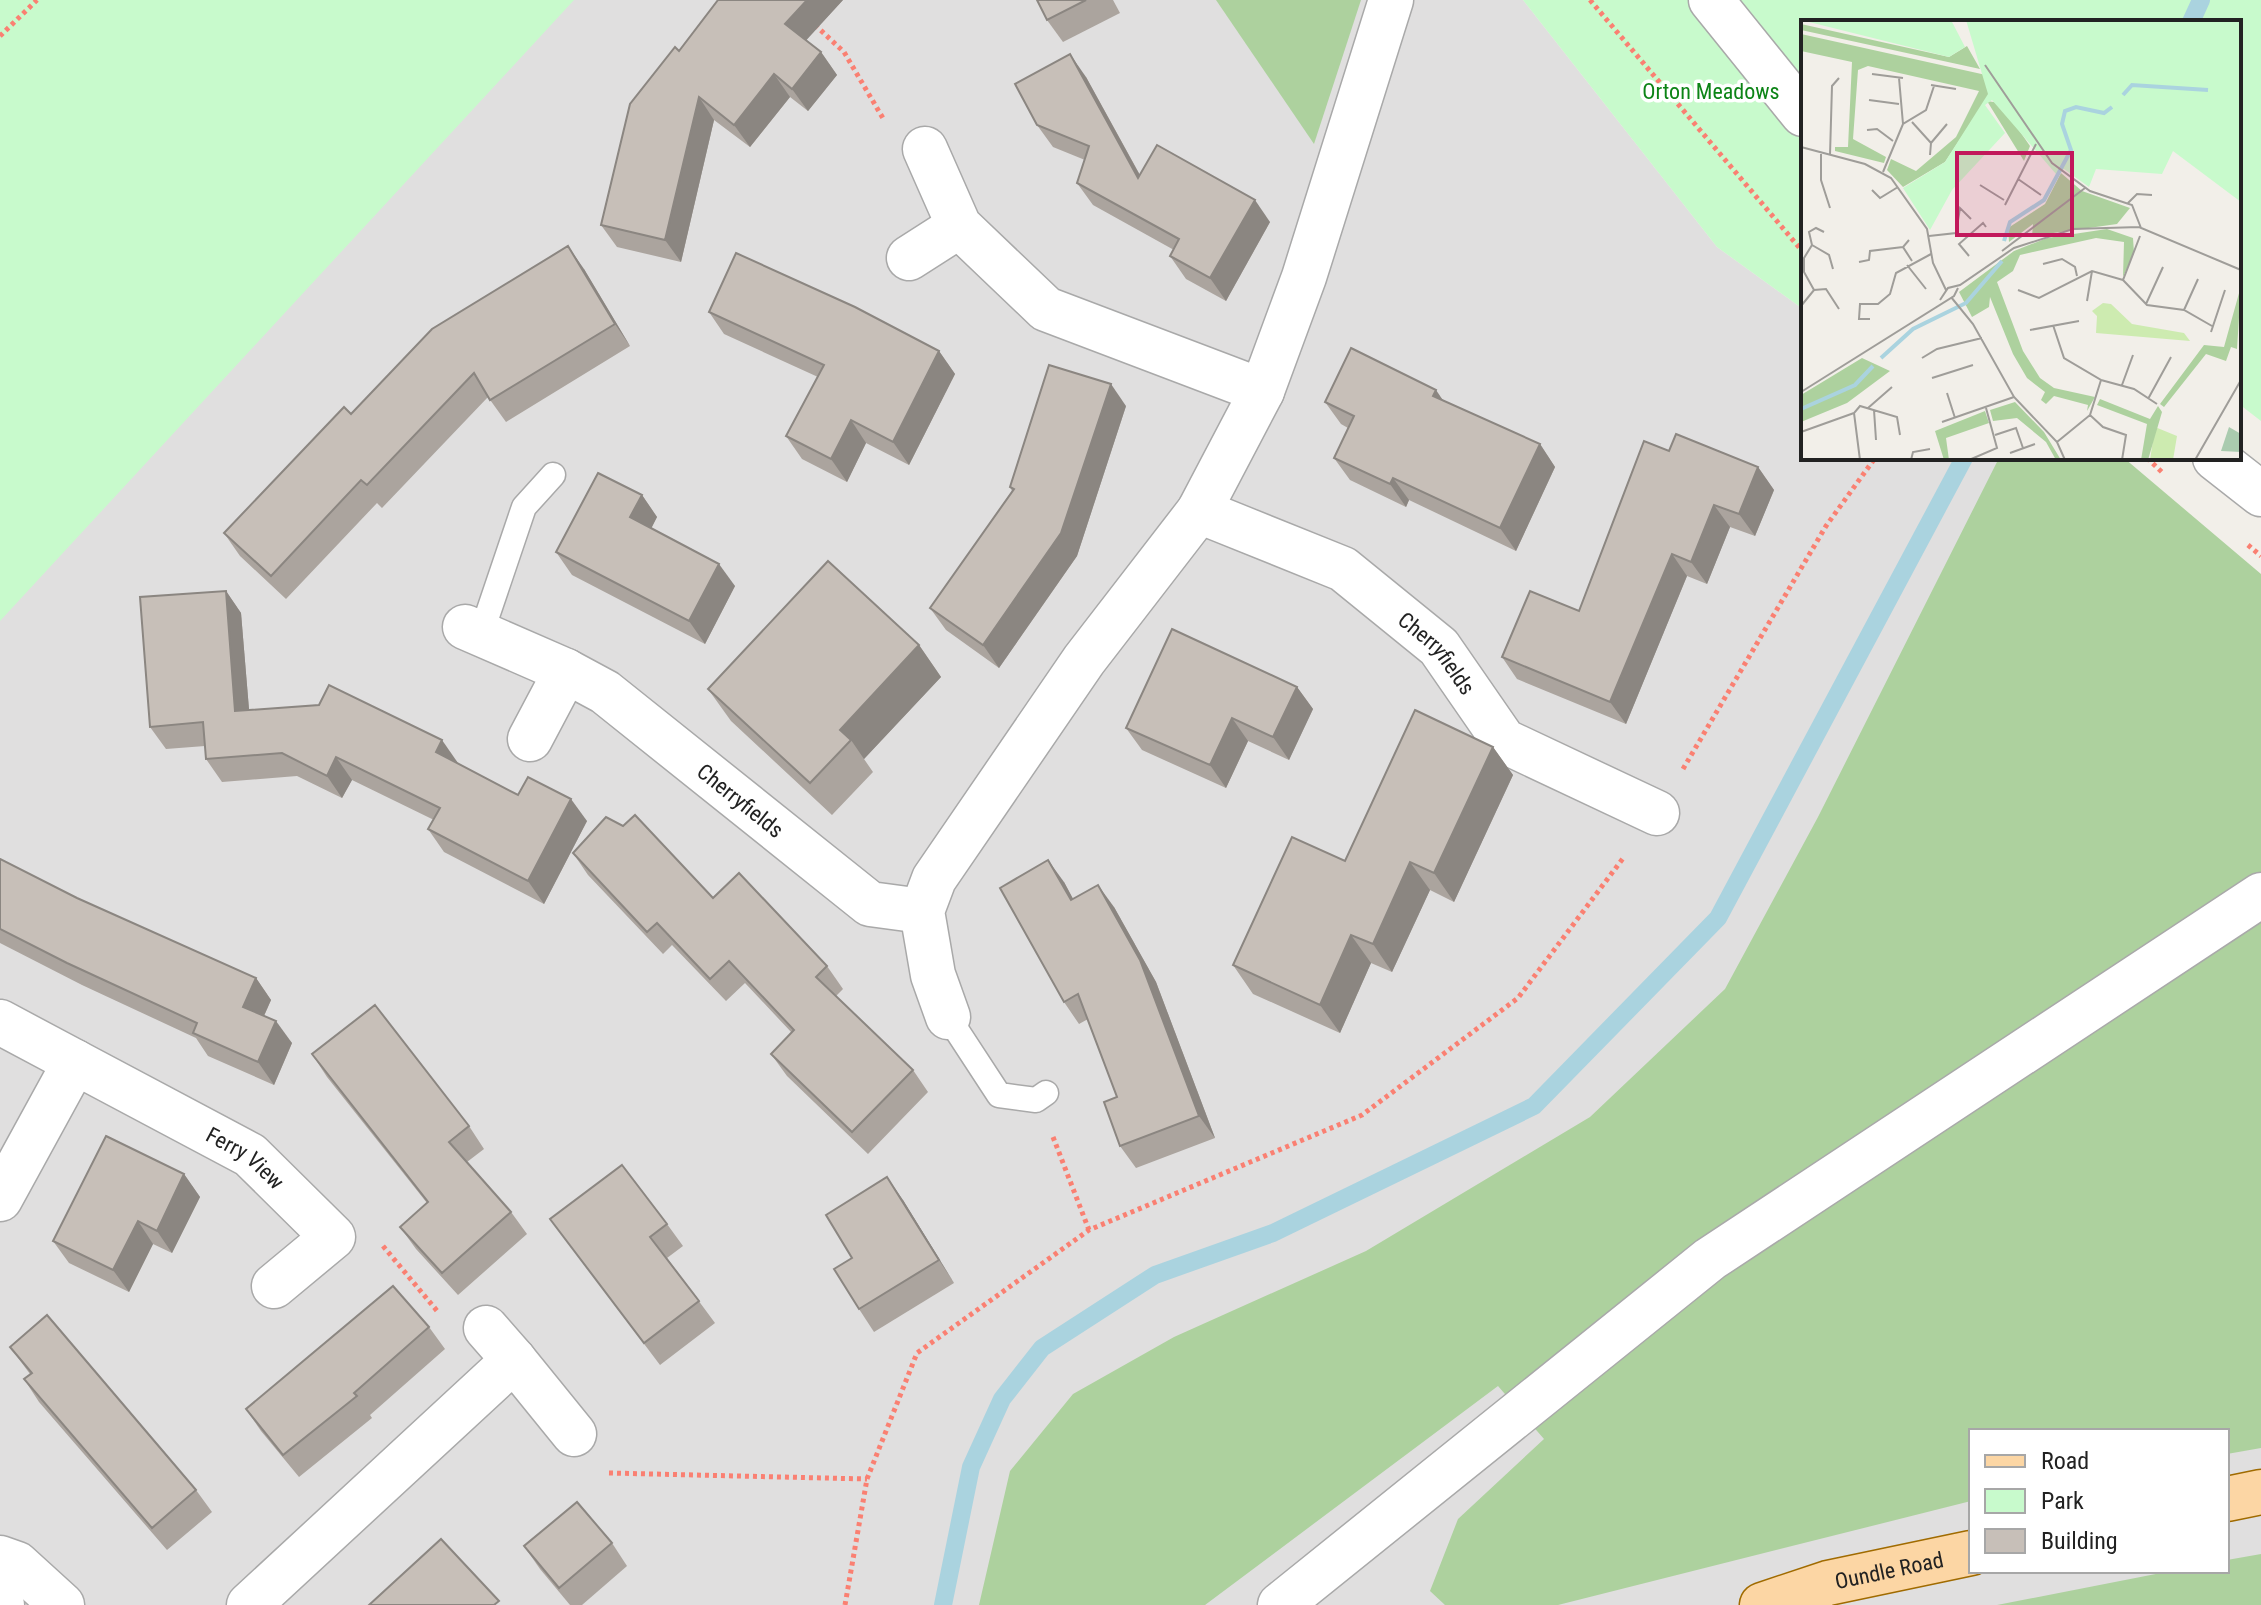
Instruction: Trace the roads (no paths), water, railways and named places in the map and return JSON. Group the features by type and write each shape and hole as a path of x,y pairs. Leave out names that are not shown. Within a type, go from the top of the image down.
{"main road":[{"path":"2229,1499 2261,1492"},
{"name":"Oundle Road","path":"1762,1605 1828,1583 1969,1553"}],"street":[{"path":"948,1017 933,975 922,911 934,879 1084,660 1199,511 1262,391 1304,277 1391,0"},
{"path":"1711,0 1801,112"},
{"path":"925,149 959,226 1046,309 1262,391"},
{"path":"909,258 959,226"},
{"path":"2218,460 2261,494"},
{"name":"Cherryfields","path":"1199,511 1343,569 1439,647 1504,741 1657,813"},
{"name":"Cherryfields","path":"473,630 566,671 605,692 870,904 922,911"},
{"path":"530,739 566,671"},
{"path":"1280,1605 1710,1259 2261,895"},
{"name":"Ferry View","path":"0,1022 250,1155 333,1237 274,1286"},
{"path":"0,1199 75,1062"},
{"path":"486,1328 574,1434"},
{"path":"249,1605 514,1360"},
{"path":"0,1558 17,1564 62,1605"},
{"path":"0,1597 2,1605"}],"lane":[{"path":"473,630 524,507 553,475"},
{"path":"948,1017 999,1095 1036,1100 1046,1093"}],"waterway":[{"path":"2192,20 2201,0"},
{"path":"943,1605 971,1467 1002,1399 1042,1348 1155,1275 1273,1233 1534,1106 1718,918 1963,460"}],"park label":[{"name":"Orton Meadows","path":"1711,91"}]}
